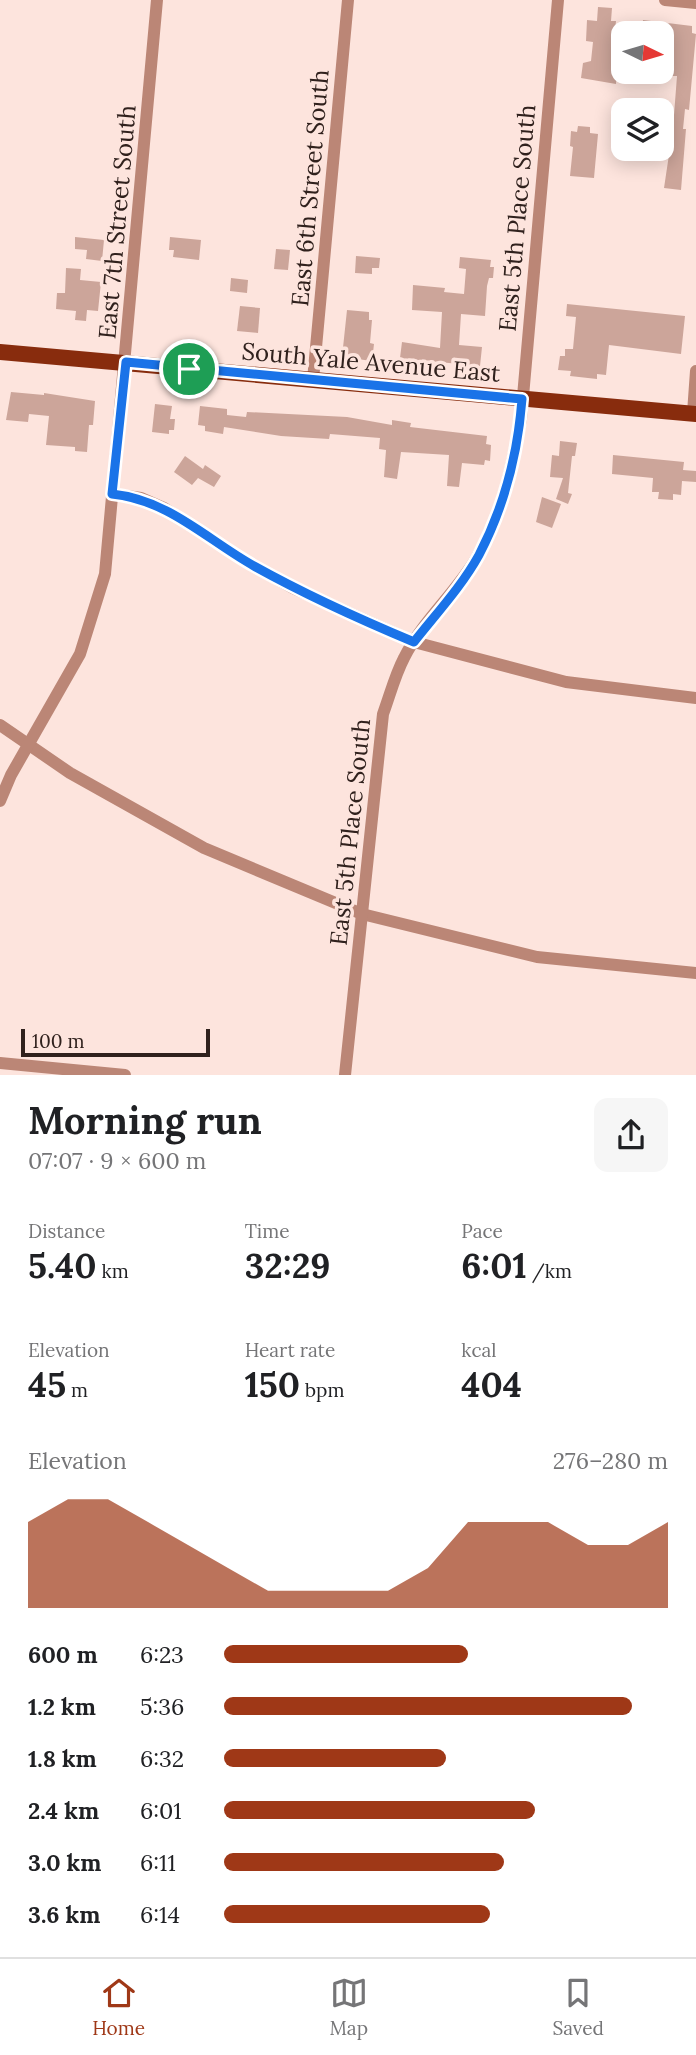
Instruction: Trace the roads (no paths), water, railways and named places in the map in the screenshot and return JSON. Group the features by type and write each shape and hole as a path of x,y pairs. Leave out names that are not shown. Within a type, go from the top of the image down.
{"main road":[{"name":"South Yale Avenue East","path":"0,352 694,413"}],"street":[{"name":"East 7th Street South","path":"0,801 28,746 56,701 88,635 105,574 157,0"},
{"path":"337,0 348,0"},
{"name":"East 6th Street South","path":"313,380 348,0"},
{"name":"East 5th Place South","path":"345,1075 383,714 404,657 461,583 478,556 496,517 514,458 522,399 558,0"},
{"path":"666,0 696,3"},
{"path":"694,413 696,372"},
{"path":"112,494 141,498 164,508 250,564 293,588 414,642 566,682 696,698"},
{"path":"0,725 28,746 114,799 204,848 362,914 537,957 696,973"},
{"path":"0,1063 125,1075"}]}
